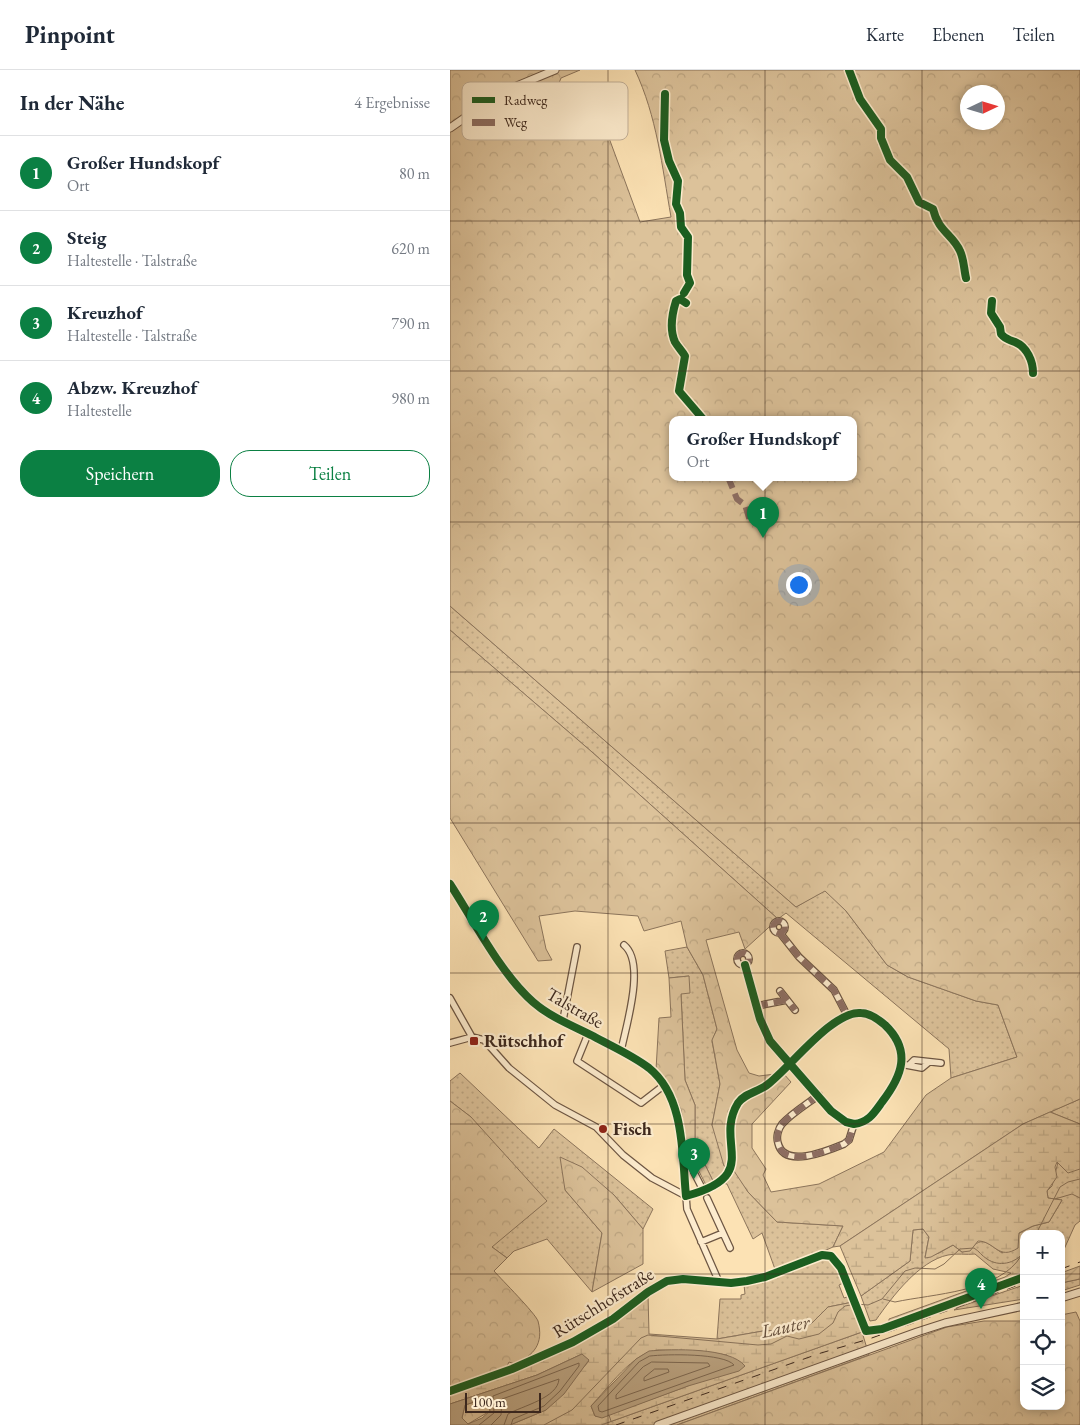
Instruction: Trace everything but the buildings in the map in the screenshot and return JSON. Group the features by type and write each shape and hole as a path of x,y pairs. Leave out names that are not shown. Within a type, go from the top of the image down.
{"street":[{"path":"526,82 555,70"},
{"path":"450,128 462,120"},
{"name":"Talstraße","path":"450,884 518,987 534,1003 650,1069 663,1086 678,1120 687,1209 719,1282"},
{"path":"780,933 798,957 834,990 847,1015"},
{"path":"621,1051 634,980 632,954 624,945"},
{"path":"562,1020 577,947"},
{"path":"450,1043 472,1037 484,1040 509,1068 554,1105 596,1128 623,1155 652,1178 686,1196 722,1180 731,1166 733,1157 731,1124 734,1112 740,1101 766,1086 791,1063 813,1041 847,1015 862,1013 876,1017 886,1026 896,1040 902,1065 898,1079 870,1118 854,1124 837,1117 791,1063 770,1041 756,1006 745,965"},
{"path":"780,991 795,1010"},
{"path":"450,998 472,1037"},
{"path":"756,1006 787,1000"},
{"path":"588,1034 577,1061 642,1103 663,1086"},
{"path":"902,1065 909,1065 914,1060 941,1063"},
{"path":"819,1095 781,1125 777,1137 780,1148 784,1153 791,1157 802,1156 839,1146 849,1140 854,1124"},
{"name":"Talstraße","path":"682,1149 703,1190"},
{"path":"707,1198 730,1248"},
{"path":"702,1242 723,1233"},
{"name":"Rütschhofstraße","path":"450,1391 512,1369 573,1342 613,1319 648,1292 667,1281 683,1279 719,1282"},
{"path":"1065,1297 1080,1292"},
{"path":"658,1425 917,1332 945,1323 1020,1307"}],"green space":[{"path":"450,70 580,70 561,78 559,82 462,82 462,140 610,140 640,222 671,217 654,124 635,70 1080,70 1080,1099 1023,1124 840,1246 833,1247 843,1226 777,1222 748,1192 734,1171 724,1166 712,1125 720,1084 712,1040 717,1029 703,975 687,947 681,921 644,931 638,916 575,911 539,916 546,949 552,960 538,961 450,818 450,630 592,752 778,919 745,949 739,932 706,940 737,1050 749,1073 759,1076 783,1073 791,1082 752,1124 752,1148 766,1169 763,1175 771,1192 819,1184 884,1152 926,1095 951,1078 1017,1057 998,1005 976,1001 908,977 887,965 846,911 825,891 796,907 450,606"},
{"path":"450,606 796,907 825,890 846,911 887,965 908,977 976,1001 998,1005 1017,1057 951,1078 949,1049 786,913 778,919 592,752 450,630"},
{"path":"687,947 703,975 717,1029 712,1041 720,1084 712,1125 748,1192 777,1222 843,1226 833,1247 776,1272 762,1233 753,1239 727,1184 713,1181 695,1145 695,1105 685,1080 681,994 689,976 669,978 665,951"},
{"path":"689,976 690,993 681,994 685,1080 695,1105 695,1144 713,1181 706,1185 688,1150 681,1110 675,1095 656,1070 659,1018 671,1017 669,978"},
{"path":"460,1073 539,1148 554,1129 653,1209 643,1229 614,1195 565,1190 602,1233 592,1292 547,1239 514,1251 507,1258 492,1247 471,1117 450,1101 450,1081"},
{"path":"1080,1099 1080,1124 1050,1112"},
{"path":"450,1101 471,1117 547,1201 492,1247 507,1258 494,1271 538,1321 540,1336 536,1348 527,1357 515,1364 509,1362 506,1368 450,1388"},
{"path":"1050,1112 1080,1124 1080,1169 1068,1173 1057,1162 1055,1167 1057,1177 1047,1191 1048,1198 1062,1200 1049,1222 1020,1230 1018,1248 1011,1251 1001,1251 989,1244 978,1241 970,1251 962,1252 953,1245 931,1257 925,1258 929,1237 923,1229 913,1230 910,1261 861,1296 840,1246 1023,1124"},
{"path":"560,1157 582,1167 614,1195 643,1229 643,1264 592,1292 602,1233 565,1190"},
{"path":"1058,1162 1080,1169 1080,1221 1075,1225 1065,1247 1065,1230 1025,1230 1049,1222 1062,1200 1048,1198 1047,1191 1052,1186"},
{"path":"923,1229 929,1237 925,1257 939,1253 953,1245 962,1252 979,1242 985,1242 1002,1253 1017,1241 1019,1233 1020,1277 889,1322 889,1319 1005,1277 1011,1273 993,1269 975,1254 951,1254 927,1264 917,1272 898,1291 876,1320 870,1321 861,1296 910,1261 913,1230"},
{"path":"821,1257 830,1260 837,1266 845,1282 839,1285 844,1298 850,1296 853,1302 828,1307 811,1324 796,1329 763,1331 717,1339 720,1299 741,1299 741,1295 745,1294 744,1285 766,1280"},
{"path":"1080,1266 1080,1279 1065,1282 1065,1272"},
{"path":"1080,1279 1080,1285 1065,1290 1065,1282"},
{"path":"1020,1286 1020,1300 954,1310"},
{"path":"648,1295 649,1334 717,1339 763,1331 796,1329 811,1324 828,1307 853,1302 862,1332 601,1425 510,1425 546,1410 589,1361 582,1354 537,1375 450,1404 450,1394 576,1345 605,1329","holes":["658,1350 700,1351 727,1355 688,1386 602,1417 595,1416 591,1406 622,1372 639,1357"]},
{"path":"1076,1312 1080,1321 1080,1425 677,1425 947,1327 984,1321 1020,1321 1020,1410 1065,1410 1065,1314"},
{"path":"862,1332 869,1355 677,1425 601,1425"},
{"path":"478,1401 489,1403 490,1411 468,1424 462,1418 465,1405"}],"water":[{"path":"686,1350 714,1352 727,1355 745,1366 739,1371 688,1386 602,1418 595,1416 591,1406 636,1359 649,1351"},
{"path":"582,1354 589,1360 564,1394 546,1410 510,1425 450,1425 450,1404 537,1375","holes":["477,1401 489,1403 490,1411 482,1418 468,1424 462,1418 465,1405"]}],"waterway":[{"name":"Lauter","path":"1038,1230 1060,1187 1068,1182 1080,1179"},
{"name":"Lauter","path":"1055,1199 1072,1194 1080,1198"},
{"name":"Lauter","path":"544,1425 572,1410 641,1338 648,1335 758,1345 771,1344 787,1336 799,1339 819,1334 833,1323 838,1312 845,1306 856,1304 868,1305 882,1299 905,1271 915,1268 935,1269 944,1264 960,1249 974,1248 987,1259 997,1263 1012,1262 1020,1256"},
{"path":"883,1299 895,1302 964,1290 998,1277 1011,1268 1020,1257"},
{"path":"609,1415 611,1421"}],"railway":[{"path":"1065,1268 1080,1262"},
{"path":"616,1425 821,1353 869,1339 1020,1284"}],"marked path":[{"path":"730,481 737,499 745,505 751,524"},
{"path":"779,921 785,927 779,933 773,927 779,921"},
{"path":"780,933 799,957 834,990 847,1015"},
{"path":"741,953 745,953 749,959 745,965 741,965 737,961 737,957 741,953"},
{"path":"780,991 795,1010"},
{"path":"756,1006 787,1000"},
{"path":"819,1095 782,1124 777,1138 782,1151 797,1157 807,1156 844,1144 849,1140 854,1124"}],"cycle path":[{"path":"849,70 860,99 881,129 881,138 890,160 907,177 919,202 933,209 938,223 954,241 962,257 966,278"},
{"path":"665,94 664,140 669,161 678,181 676,204 680,213 681,227 688,237 687,275 690,283 684,293"},
{"path":"686,303 680,299 676,301 672,321 673,337 685,356 679,391 700,416"},
{"path":"992,301 991,313 1000,327 1001,334 1023,347 1032,364 1033,373"},
{"path":"450,884 499,962 533,1002 554,1017 636,1059 661,1080 669,1094 680,1128 686,1196 710,1188 724,1178 730,1168 732,1157 730,1132 732,1118 738,1103 748,1095 767,1085 787,1067 799,1054 825,1030 838,1021 850,1015 864,1013 885,1025 899,1044 901,1054 899,1073 895,1083 871,1116 859,1123 846,1122 831,1111 770,1041 760,1019 745,965"},
{"path":"450,1391 512,1369 573,1342 613,1319 648,1292 667,1281 683,1279 731,1283 747,1281 765,1277 822,1255 831,1256 841,1268 866,1331 882,1329 1020,1278"}],"place":[{"name":"Großer Hundskopf","path":"763,538"},
{"name":"Steig","path":"483,941"},
{"name":"Rütschhof","path":"474,1041"},
{"name":"Fisch","path":"603,1129"},
{"name":"Kreuzhof","path":"694,1179"},
{"name":"Abzw. Kreuzhof","path":"981,1309"}]}
